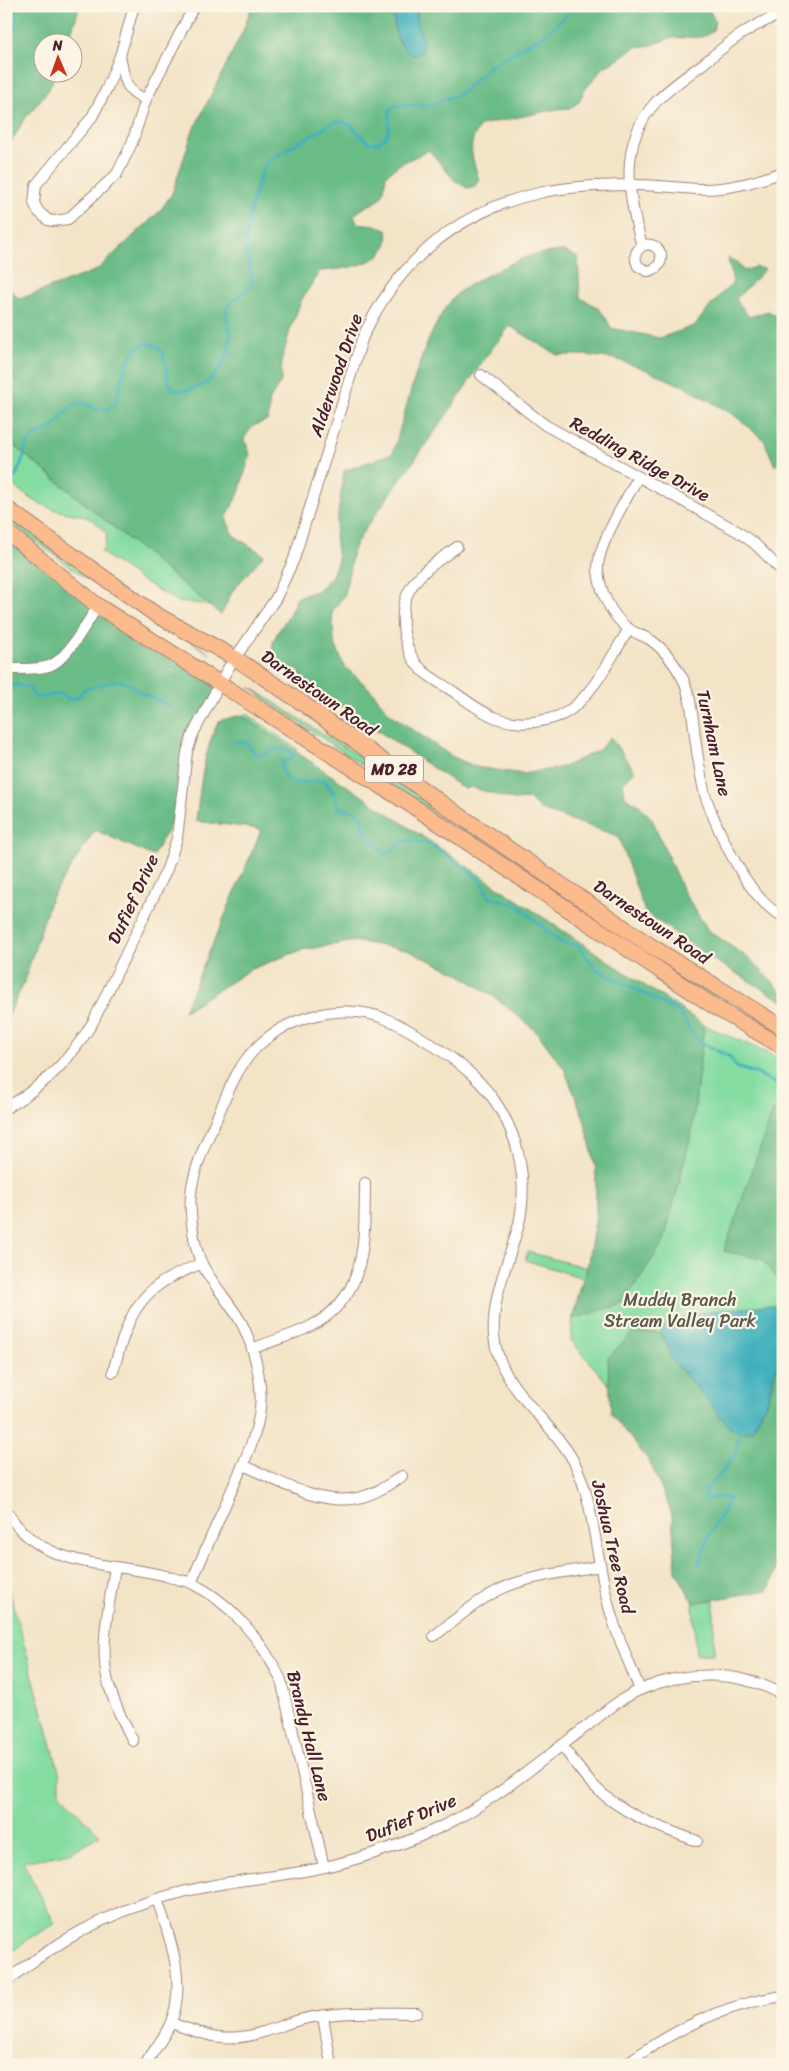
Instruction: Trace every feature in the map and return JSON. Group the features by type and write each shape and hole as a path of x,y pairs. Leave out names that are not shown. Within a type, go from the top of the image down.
{"main road":[{"name":"Darnestown Road","path":"6,508 155,614 422,812 718,1009 783,1047"},
{"name":"Darnestown Road","path":"6,531 98,606 228,670 437,800 651,946 783,1028"}],"street":[{"path":"134,6 120,56 107,88 92,117 36,185 34,202 42,216 53,221 68,219 117,174 132,143 146,99 194,6"},
{"path":"642,246 635,221 629,185 630,156 635,134 646,114 656,101 742,32 761,22 783,14"},
{"path":"120,56 129,90 135,96 146,99"},
{"name":"Alderwood Drive","path":"228,670 286,580 362,339 379,304 411,263 442,236 471,218 494,207 540,192 629,185 713,188 748,183 783,172"},
{"name":"Redding Ridge Drive","path":"481,375 545,425 737,531 782,569"},
{"name":"Turnham Lane","path":"638,477 603,545 598,569 605,600 617,618 629,628 653,642 667,655 682,679 690,700 698,758 706,797 730,850 749,885 767,907 783,916"},
{"path":"457,547 422,572 408,592 402,622 404,634 407,647 421,670 485,714 498,720 525,724 556,718 568,711 592,688 629,628"},
{"path":"6,669 29,669 50,665 61,658 98,606"},
{"name":"Dufief Drive","path":"6,1108 28,1095 59,1069 79,1045 93,1022 167,869 177,838 190,743 228,670"},
{"name":"Joshua Tree Road","path":"191,1583 243,1465 255,1433 260,1408 260,1384 252,1349 241,1322 201,1263 192,1221 191,1204 192,1188 198,1163 236,1075 254,1050 273,1034 298,1021 330,1013 354,1012 384,1018 416,1034 455,1060 483,1085 500,1108 516,1144 521,1169 522,1197 520,1219 497,1294 494,1312 494,1338 504,1372 523,1398 555,1432 584,1485 612,1619 640,1690"},
{"path":"252,1349 309,1326 332,1312 347,1295 359,1269 364,1245 365,1183"},
{"path":"113,1372 126,1327 147,1295 159,1284 201,1263"},
{"path":"243,1465 305,1492 323,1498 343,1500 358,1498 380,1490 402,1476"},
{"name":"Brandy Hall Lane","path":"6,1510 27,1537 58,1555 81,1562 158,1574 191,1583 238,1617 272,1661 281,1680 324,1867"},
{"path":"434,1636 478,1603 515,1583 556,1573 600,1566"},
{"path":"115,1567 106,1634 107,1673 116,1706 133,1740"},
{"name":"Dufief Drive","path":"6,1983 62,1941 94,1924 157,1899 208,1886 324,1867 389,1849 447,1824 495,1795 616,1704 640,1690 664,1681 693,1675 714,1675 756,1683 783,1695"},
{"path":"562,1746 590,1782 616,1805 648,1823 697,1841"},
{"path":"145,2065 171,2023 175,2007 177,1972 172,1945 157,1899"},
{"path":"624,2065 676,2031 716,2012 744,2003 783,1996"},
{"path":"171,2023 208,2036 232,2039 261,2033 299,2020 323,2016 361,2012 418,2013"},
{"path":"323,2016 331,2065"}],"green space":[{"path":"6,6 80,6 71,32 32,32 32,82 52,82 49,89 24,120 6,151"},
{"path":"252,6 393,6 397,36 402,47 407,52 418,27 417,6 707,6 715,21 713,31 702,37 670,38 652,45 635,47 604,67 584,91 579,102 570,108 481,125 476,132 472,145 473,158 479,180 475,186 467,188 455,181 429,150 400,164 386,175 385,187 380,199 354,216 357,223 375,225 387,230 387,242 383,251 365,263 342,269 320,271 302,299 291,327 282,359 281,381 270,399 268,420 253,426 244,438 250,454 239,493 226,518 233,535 264,555 233,590 221,615 6,439 6,294 10,290 20,299 97,270 159,212 172,194 192,133 243,31"},
{"path":"563,251 578,257 580,298 599,309 611,328 660,338 694,326 733,282 728,258 737,262 744,271 755,267 765,269 736,299 749,317 768,311 783,319 783,457 775,466 764,440 734,415 687,388 647,370 616,359 585,355 557,355 510,326 484,359 361,535 353,550 345,594 332,612 334,641 344,666 372,691 389,713 451,756 476,767 523,774 563,767 599,750 610,737 635,771 623,783 625,797 639,805 652,819 682,889 708,930 752,961 783,993 783,1001 714,960 645,912 618,836 541,810 529,799 513,800 471,787 464,789 303,680 298,668 289,670 275,657 273,651 274,639 290,613 297,597 316,591 331,578 338,560 335,536 344,471 393,453 417,370 444,310 462,290 493,272 533,255"},
{"path":"6,439 213,608 204,604 178,602 141,580 101,552 105,546 107,534 92,520 42,505 6,480"},
{"path":"6,508 210,654 88,580 6,519"},
{"path":"6,531 98,606 221,683 187,752 183,801 153,856 95,830 51,898 24,982 6,1021"},
{"path":"250,687 332,740 376,765 500,851 718,997 783,1036 783,1041 686,981 268,702"},
{"name":"Muddy Branch Stream Valley Park","path":"247,714 297,749 292,759 703,1032 704,1025 783,1060 783,1467 770,1577 714,1599 714,1654 696,1654 693,1603 676,1570 670,1484 625,1404 571,1340 573,1316 583,1278 525,1260 528,1252 587,1268 596,1217 596,1168 584,1118 564,1068 535,1030 496,998 458,973 407,950 355,941 301,950 251,969 184,1011 262,829 196,821 206,757 219,721"},
{"path":"241,715 704,1025 692,1131 664,1241 623,1304 573,1319 587,1268 596,1217 596,1168 584,1118 564,1068 535,1030 496,998 458,973 407,950 355,941 301,950 251,969 184,1011 262,829 196,821 203,770 209,745 219,721"},
{"path":"783,1106 783,1286 762,1259 724,1251 773,1111"},
{"path":"633,1332 660,1333 669,1348 670,1357 730,1427 767,1402 783,1343 783,1548 769,1590 693,1603 676,1570 672,1514 650,1462 611,1414 608,1358"},
{"path":"6,1579 60,1775 60,1794 100,1835 70,1853 23,1862 55,1924 29,1939 6,1956"}],"water":[{"path":"393,6 417,6 417,18 423,47 422,53 413,55 406,51 398,40"},
{"path":"774,1306 783,1310 783,1343 767,1402 752,1431 740,1432 730,1427 670,1357 669,1348 660,1333 666,1325 693,1315 711,1311"}],"waterway":[{"path":"6,48 14,32 17,6"},
{"path":"6,490 19,469 29,441 38,434 52,428 73,405 82,403 104,409 116,403 126,366 136,349 142,345 152,344 161,351 168,381 173,389 195,389 213,377 220,368 229,348 230,334 226,314 227,307 249,288 251,284 251,271 246,250 249,219 258,183 266,165 271,160 334,122 343,122 350,125 366,140 371,143 377,143 387,135 391,108 403,105 431,105 461,93 490,66 544,35 576,6"},
{"path":"6,686 18,685 29,688 36,698 63,693 68,699 76,698 83,690 117,680 131,685 139,692 173,707"},
{"path":"234,741 247,743 255,754 264,755 279,749 290,752 294,755 289,760 281,762 284,777 296,783 324,780 335,795 338,808 355,811 361,816 366,835 386,856 403,840 431,844 481,880 489,897 516,904 560,942 578,945 596,969 679,1012 693,1035 704,1044 730,1057 736,1067 758,1074 783,1088"},
{"path":"699,1565 708,1537 730,1499 719,1497 706,1499 705,1489 719,1476 735,1455 740,1432"}]}
